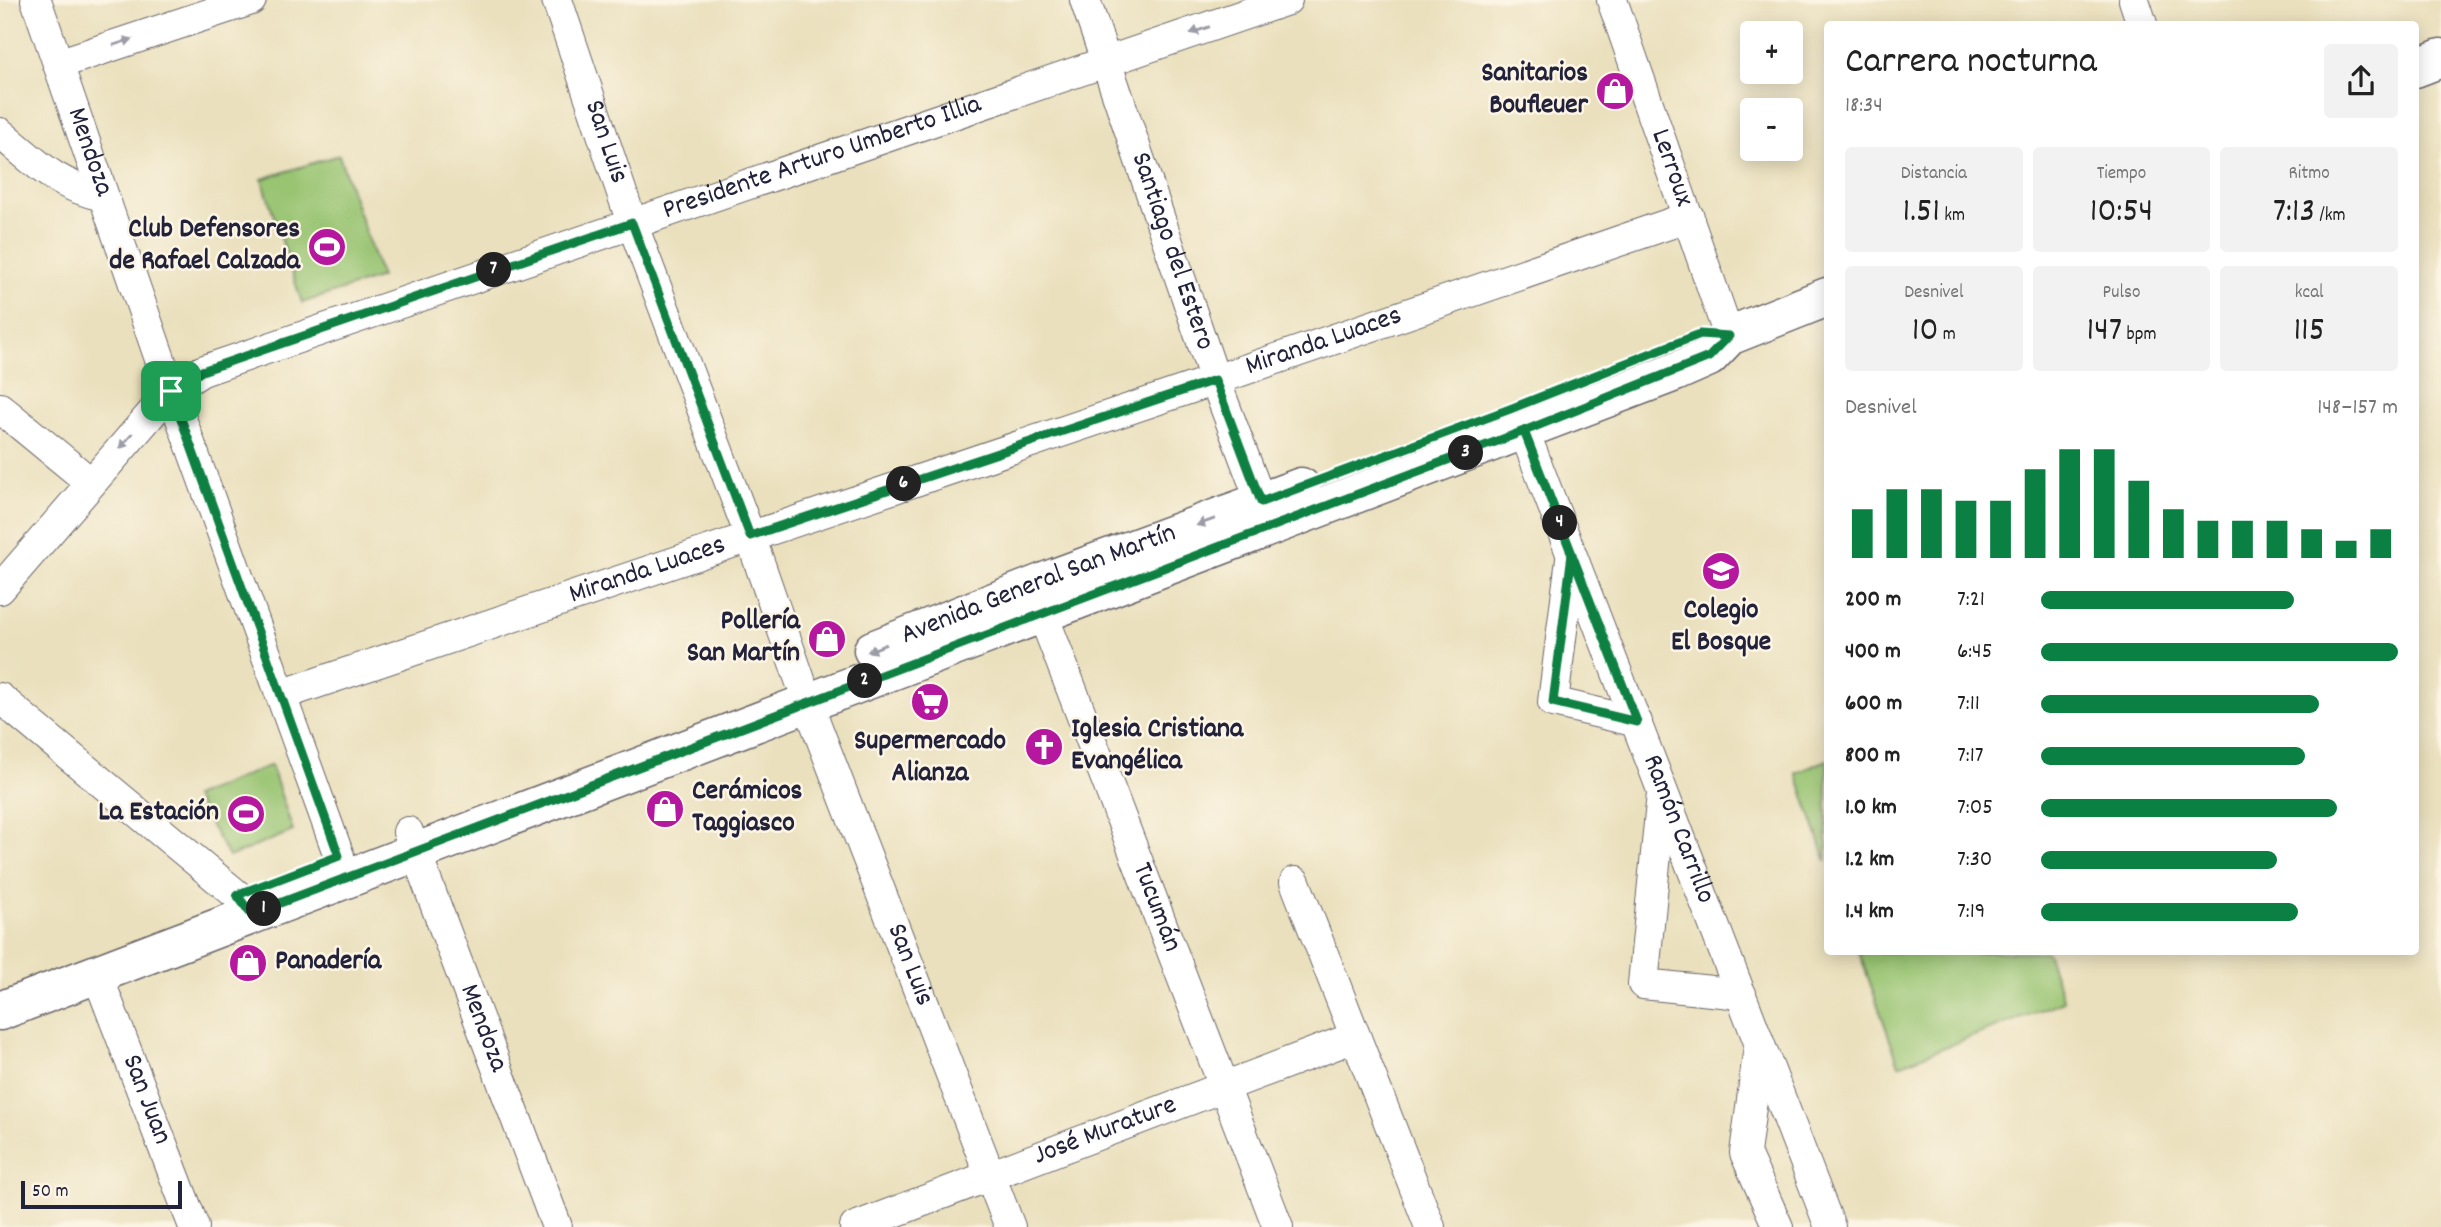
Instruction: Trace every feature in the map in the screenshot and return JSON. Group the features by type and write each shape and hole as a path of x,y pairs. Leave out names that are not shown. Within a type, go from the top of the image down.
{"main road":[{"path":"2419,66 2441,58"},
{"name":"Avenida General San Martín","path":"1038,600 1524,431 1709,357 1729,336 1824,298"},
{"name":"Avenida General San Martín","path":"0,985 244,904 804,692 1038,600 1261,502 1510,409 1700,334 1729,336"},
{"name":"Avenida General San Martín","path":"0,1011 97,974 339,856 412,842"}],"street":[{"name":"Mendoza","path":"36,0 171,391 339,856"},
{"path":"58,64 251,0"},
{"name":"San Luis","path":"557,0 632,223 750,536 804,692 1010,1227"},
{"name":"Santiago del Estero","path":"1085,0 1215,380 1261,502"},
{"name":"Presidente Arturo Umberto Illia","path":"0,589 171,391 202,371 1287,0"},
{"name":"Lerroux","path":"1612,0 1729,336"},
{"path":"2134,0 2141,21"},
{"path":"0,132 57,180 79,190 103,196"},
{"name":"Miranda Luaces","path":"281,695 1215,380 1689,216"},
{"path":"0,408 90,482"},
{"name":"Ramón Carrillo","path":"1524,431 1830,1227"},
{"path":"1572,554 1553,702 1637,722"},
{"name":"Tucumán","path":"1038,600 1278,1227"},
{"path":"0,698 244,904"},
{"path":"1662,787 1643,984 1741,995"},
{"name":"Mendoza","path":"412,842 557,1227"},
{"path":"1295,883 1430,1227"},
{"name":"San Juan","path":"97,974 194,1227"},
{"name":"José Murature","path":"855,1227 1355,1037"},
{"path":"1760,1042 1745,1153 1778,1227"}],"green space":[{"name":"Club Defensores de Rafael Calzada","path":"339,155 381,277 302,303 262,179"},
{"path":"1824,761 1824,853 1796,773"},
{"name":"La Estación","path":"271,765 293,831 229,857 194,797"},
{"path":"1860,955 2048,955 2064,1001 1899,1065"}],"place":[{"name":"Sanitarios Boufleuer","path":"1615,91"},
{"name":"Club Defensores de Rafael Calzada","path":"327,247"},
{"name":"Colegio El Bosque","path":"1721,571"},
{"name":"Pollería San Martín","path":"827,639"},
{"name":"Supermercado Alianza","path":"930,702"},
{"name":"Iglesia Cristiana Evangélica","path":"1044,747"},
{"name":"Cerámicos Taggiasco","path":"665,809"},
{"name":"La Estación","path":"246,814"},
{"name":"Panadería","path":"248,963"}],"route":[{"path":"171,391 202,371 632,223 750,536 1215,380 1261,502 1510,409 1700,334 1729,336 1709,357 1524,431 1548,492 1572,554 1553,702 1637,722 1572,554 1524,431 251,914 237,895 339,856 171,391"}]}
